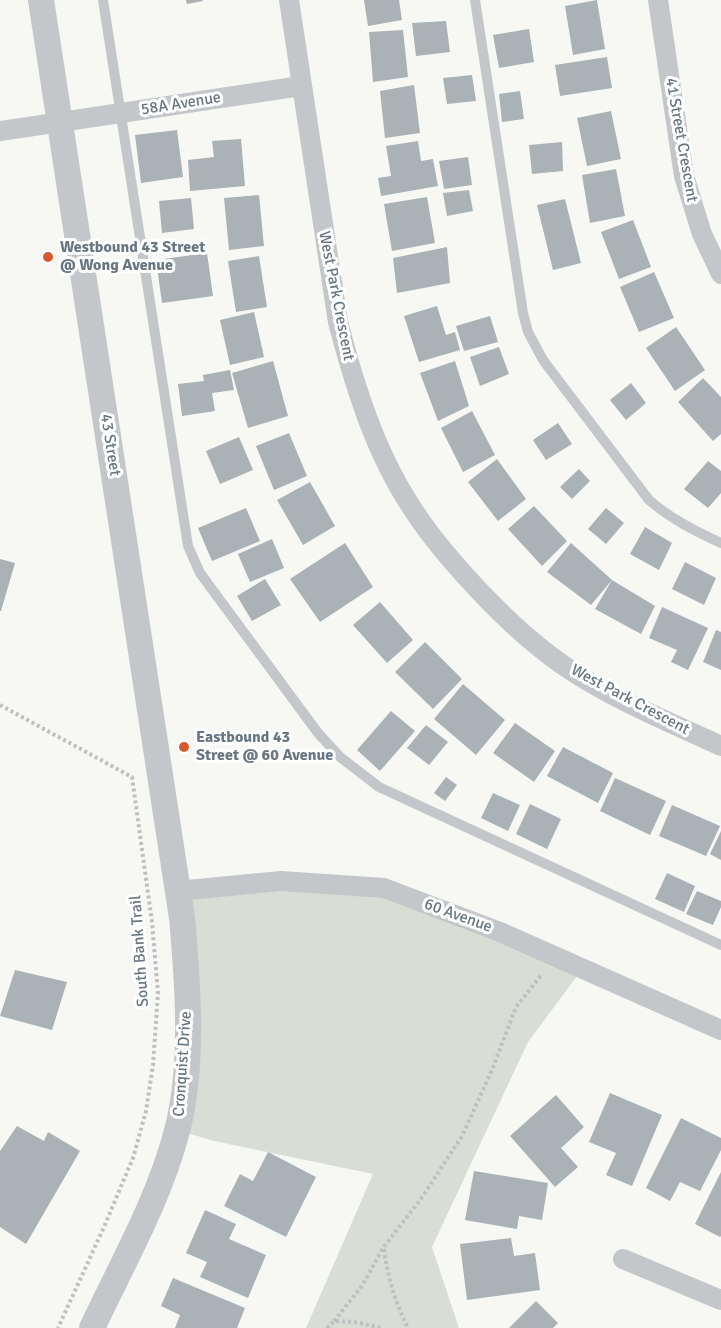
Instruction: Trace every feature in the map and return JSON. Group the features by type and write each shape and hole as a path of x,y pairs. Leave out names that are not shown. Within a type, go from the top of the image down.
{"street":[{"name":"43 Street","path":"42,0 177,891"},
{"name":"West Park Crescent","path":"289,0 338,322 351,371 376,441 412,508 451,560 528,639 593,684 721,746"},
{"name":"41 Street Crescent","path":"658,0 684,177 702,234 721,274"},
{"name":"58A Avenue","path":"0,131 301,86"},
{"name":"60 Avenue","path":"177,891 281,880 384,888 500,932 721,1030"},
{"name":"Cronquist Drive","path":"92,1328 148,1210 165,1169 177,1130 184,1088 188,1027 186,962 177,891"},
{"path":"623,1259 721,1300"}],"lane":[{"path":"103,0 188,546 193,561 206,582 318,733 340,757 379,787 721,945"},
{"path":"475,0 523,313 528,332 543,360 649,500 683,525 721,543"}],"path":[{"name":"South Bank Trail","path":"0,705 132,777 152,922 158,993 153,1065 146,1111 133,1158 58,1328"},
{"path":"327,1328 362,1286 384,1248 423,1196 465,1131 516,1007 555,956"},
{"path":"384,1248 390,1286 397,1307 408,1328"},
{"path":"334,1321 354,1322 382,1328"}],"shaded area":[{"path":"384,888 583,968 528,1042 432,1247 459,1328 306,1328 373,1174 214,1141 177,1130 177,891"}],"building":[{"path":"186,0 202,0 203,1 187,4"},
{"path":"364,0 399,0 402,20 368,26"},
{"path":"597,0 605,49 573,55 565,6"},
{"path":"446,21 450,52 416,56 412,23"},
{"path":"529,29 534,62 499,68 493,35"},
{"path":"403,30 408,77 373,82 369,32"},
{"path":"607,57 612,88 560,96 555,65"},
{"path":"472,75 476,101 447,104 443,78"},
{"path":"414,85 420,133 385,138 380,91"},
{"path":"520,91 524,119 502,122 499,94"},
{"path":"611,111 621,159 587,166 577,118"},
{"path":"177,130 183,177 141,183 135,135"},
{"path":"241,139 245,186 190,191 188,160 214,157 212,141"},
{"path":"418,141 421,161 433,159 438,186 381,196 378,178 391,176 386,146"},
{"path":"562,142 563,171 532,174 529,145"},
{"path":"468,157 472,185 444,189 439,161"},
{"path":"616,169 625,216 590,223 582,175"},
{"path":"469,190 473,211 447,216 443,193"},
{"path":"259,195 264,246 229,250 224,198"},
{"path":"427,197 435,243 392,251 384,204"},
{"path":"191,198 194,229 162,233 159,201"},
{"path":"565,199 581,263 553,270 537,205"},
{"path":"633,220 651,267 619,279 601,232"},
{"path":"447,247 450,283 397,293 393,258"},
{"path":"207,253 213,296 162,303 156,260"},
{"path":"259,256 267,307 236,312 228,261"},
{"path":"654,272 674,318 639,332 620,287"},
{"path":"437,306 446,335 455,332 460,350 419,362 404,316"},
{"path":"254,312 264,357 230,365 220,320"},
{"path":"490,316 498,342 464,351 456,326"},
{"path":"676,327 705,370 675,391 646,348"},
{"path":"499,347 509,374 480,386 470,357"},
{"path":"273,361 288,416 248,428 232,373"},
{"path":"455,361 469,406 438,421 420,373"},
{"path":"230,370 234,390 212,393 215,411 182,416 178,384 204,381 203,375"},
{"path":"703,378 721,397 721,434 713,441 678,402"},
{"path":"631,383 646,403 626,420 610,400"},
{"path":"472,411 495,455 463,472 441,428"},
{"path":"558,423 572,444 546,460 533,440"},
{"path":"289,433 307,476 274,490 256,446"},
{"path":"239,437 253,470 220,484 206,451"},
{"path":"497,459 526,499 498,521 468,482"},
{"path":"708,461 721,471 721,493 708,508 684,489"},
{"path":"579,469 590,481 572,499 560,487"},
{"path":"310,482 335,526 303,545 277,500"},
{"path":"534,506 567,541 542,566 508,529"},
{"path":"246,508 260,541 212,561 198,528"},
{"path":"606,508 624,523 606,544 588,529"},
{"path":"645,527 672,543 659,570 630,554"},
{"path":"272,539 284,568 250,582 238,554"},
{"path":"345,543 373,587 320,622 290,579"},
{"path":"571,543 612,580 591,605 547,572"},
{"path":"0,559 15,563 1,611 0,611"},
{"path":"685,562 716,578 704,605 672,589"},
{"path":"265,579 281,605 252,621 237,596"},
{"path":"612,580 655,606 641,634 595,609"},
{"path":"380,602 413,640 387,663 353,625"},
{"path":"662,607 708,628 688,670 671,662 677,650 649,638"},
{"path":"716,630 721,632 721,670 703,662"},
{"path":"425,642 462,679 433,709 395,672"},
{"path":"463,684 505,720 476,755 434,719"},
{"path":"391,711 415,731 380,771 357,750"},
{"path":"515,723 555,751 534,782 493,753"},
{"path":"426,725 448,742 429,765 407,748"},
{"path":"563,747 613,773 598,803 547,776"},
{"path":"446,777 457,785 445,801 434,793"},
{"path":"615,778 666,801 650,835 600,811"},
{"path":"493,793 520,805 508,831 481,818"},
{"path":"530,804 561,819 547,849 516,834"},
{"path":"672,805 720,826 706,856 659,836"},
{"path":"721,831 721,860 710,854"},
{"path":"667,873 695,886 684,912 655,899"},
{"path":"697,891 721,901 721,907 713,925 686,914"},
{"path":"15,970 67,982 52,1030 0,1016"},
{"path":"610,1093 662,1115 632,1186 606,1175 616,1153 589,1142"},
{"path":"556,1095 584,1127 561,1148 578,1167 555,1187 510,1136"},
{"path":"681,1118 721,1138 721,1150 700,1191 680,1182 670,1201 646,1188"},
{"path":"17,1126 44,1141 48,1132 80,1151 26,1244 0,1227 0,1151"},
{"path":"268,1152 316,1177 286,1237 224,1206 240,1174 253,1181"},
{"path":"474,1171 548,1183 542,1220 519,1216 517,1229 465,1220"},
{"path":"721,1172 721,1236 720,1237 695,1224"},
{"path":"205,1210 236,1224 229,1239 266,1255 248,1298 200,1277 207,1262 186,1253"},
{"path":"511,1238 514,1256 535,1253 540,1290 467,1300 460,1244"},
{"path":"173,1278 245,1308 237,1328 175,1328 180,1315 161,1306"},
{"path":"536,1301 558,1323 553,1328 509,1328"}],"place":[{"name":"Westbound 43 Street @ Wong Avenue","path":"48,257"},
{"name":"Eastbound 43 Street @ 60 Avenue","path":"184,747"}]}
